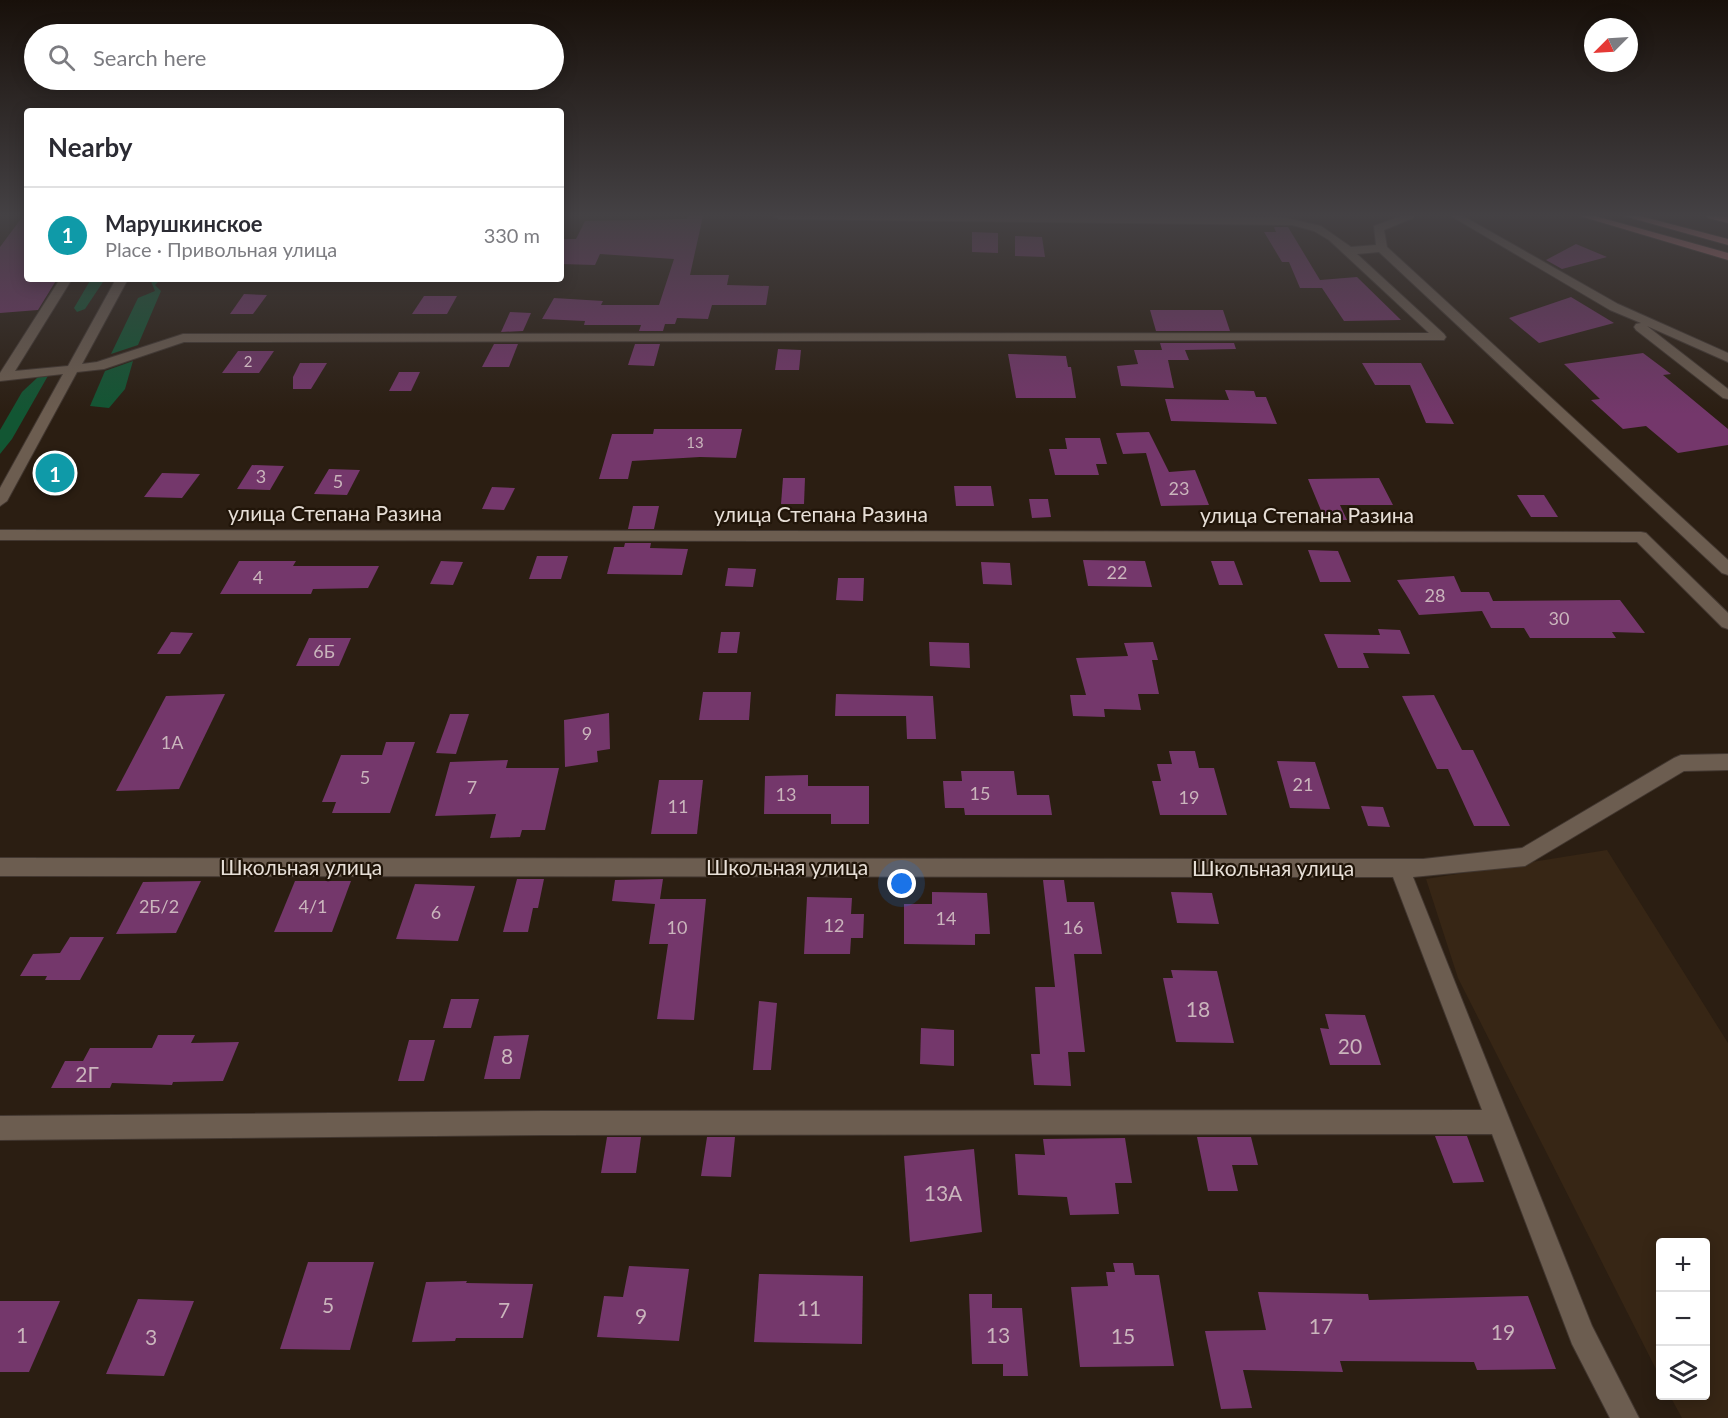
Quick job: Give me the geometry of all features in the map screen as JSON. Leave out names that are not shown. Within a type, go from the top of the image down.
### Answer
[{"type":"street","points":[[3,377],[64,282]]},
{"type":"street","points":[[0,501],[120,282]]},
{"type":"street","points":[[3,377],[99,366],[183,338],[1440,337],[1381,282]]},
{"type":"street","points":[[1418,282],[1605,458],[1728,569]]},
{"type":"street","points":[[1571,282],[1614,307],[1728,358]]},
{"type":"street","points":[[1614,307],[1728,394]]},
{"type":"street","name":"улица Степана Разина","points":[[0,535],[1641,537],[1728,623]]},
{"type":"street","name":"Школьная улица","points":[[0,867],[1400,869],[1525,857],[1681,764],[1728,762]]},
{"type":"street","points":[[1400,869],[1582,1334],[1625,1418]]},
{"type":"street","points":[[0,1128],[545,1123],[1498,1122]]},
{"type":"shaded area","points":[[1607,850],[1728,1043],[1728,1418],[1682,1418],[1672,1400],[1710,1400],[1710,1238],[1656,1238],[1656,1369],[1458,978],[1426,879]]},
{"type":"green space","points":[[89,282],[103,282],[85,309],[77,312],[74,308]]},
{"type":"green space","points":[[151,282],[158,282],[155,285],[161,291],[138,345],[111,354],[138,298],[155,291]]},
{"type":"green space","points":[[133,361],[125,389],[109,408],[90,406],[105,371]]},
{"type":"green space","points":[[49,374],[12,439],[0,454],[0,430],[22,392],[38,377]]},
{"type":"building","points":[[0,282],[55,282],[38,310],[0,313]]},
{"type":"building","points":[[666,282],[728,282],[727,285],[769,286],[766,305],[712,305],[708,319],[677,318],[675,324],[665,324],[663,331],[639,331],[641,325],[584,325],[585,321],[542,319],[554,298],[603,301],[601,305],[659,305]]},
{"type":"building","points":[[1298,282],[1362,282],[1401,320],[1344,321],[1322,288],[1300,288]]},
{"type":"building","points":[[244,294],[267,295],[253,314],[230,314]]},
{"type":"building","points":[[424,296],[457,296],[447,314],[412,314]]},
{"type":"building","points":[[1571,297],[1614,323],[1539,343],[1509,318]]},
{"type":"building","points":[[1150,310],[1223,310],[1230,331],[1156,331]]},
{"type":"building","points":[[510,312],[531,313],[523,331],[501,332]]},
{"type":"building","points":[[1160,343],[1234,343],[1236,349],[1185,350],[1189,360],[1168,360],[1174,388],[1121,386],[1117,366],[1138,364],[1134,350],[1162,350]]},
{"type":"building","points":[[494,344],[518,344],[509,367],[482,367]]},
{"type":"building","points":[[635,344],[660,344],[654,366],[628,365]]},
{"type":"building","points":[[778,349],[801,350],[799,370],[775,370]]},
{"type":"building","points":[[238,351],[274,351],[259,373],[222,373]]},
{"type":"building","points":[[1643,353],[1671,374],[1663,375],[1728,429],[1728,445],[1678,453],[1646,426],[1623,429],[1591,400],[1600,399],[1564,364]]},
{"type":"building","points":[[1008,354],[1066,356],[1068,367],[1071,367],[1076,398],[1016,398]]},
{"type":"building","points":[[300,363],[327,363],[311,389],[293,389],[293,377]]},
{"type":"building","points":[[1362,363],[1421,363],[1454,424],[1426,423],[1410,385],[1375,385]]},
{"type":"building","points":[[399,372],[420,372],[411,391],[389,391]]},
{"type":"building","points":[[1225,390],[1254,391],[1256,397],[1266,397],[1277,424],[1171,421],[1165,399],[1229,400]]},
{"type":"building","points":[[654,429],[742,429],[736,458],[700,457],[632,461],[628,479],[599,479],[612,434],[653,434]]},
{"type":"building","points":[[1149,432],[1169,472],[1195,470],[1209,505],[1161,506],[1146,453],[1123,454],[1116,433]]},
{"type":"building","points":[[1065,438],[1100,438],[1107,464],[1096,464],[1099,475],[1055,475],[1049,449],[1067,449]]},
{"type":"building","points":[[252,465],[284,466],[270,490],[237,489]]},
{"type":"building","points":[[329,469],[360,470],[347,495],[314,494]]},
{"type":"building","points":[[162,473],[200,474],[182,498],[144,497]]},
{"type":"building","points":[[783,478],[805,478],[804,504],[781,504]]},
{"type":"building","points":[[1379,478],[1393,505],[1340,505],[1347,520],[1325,520],[1308,479]]},
{"type":"building","points":[[954,486],[991,486],[994,506],[956,506]]},
{"type":"building","points":[[492,487],[515,488],[504,510],[482,509]]},
{"type":"building","points":[[1517,495],[1544,495],[1558,517],[1531,517]]},
{"type":"building","points":[[1029,499],[1048,499],[1051,517],[1032,518]]},
{"type":"building","points":[[633,506],[659,506],[654,529],[628,529]]},
{"type":"building","points":[[625,543],[651,543],[650,548],[688,549],[682,575],[607,574],[614,547],[624,547]]},
{"type":"building","points":[[1308,550],[1338,551],[1351,582],[1320,582]]},
{"type":"building","points":[[537,556],[568,556],[561,579],[529,579]]},
{"type":"building","points":[[1083,560],[1145,561],[1152,587],[1088,586]]},
{"type":"building","points":[[239,561],[296,561],[293,566],[379,566],[368,588],[313,589],[311,594],[220,594]]},
{"type":"building","points":[[441,561],[463,562],[453,585],[430,584]]},
{"type":"building","points":[[1211,561],[1234,561],[1243,585],[1219,585]]},
{"type":"building","points":[[981,562],[1010,563],[1012,585],[983,584]]},
{"type":"building","points":[[728,568],[756,569],[753,587],[725,586]]},
{"type":"building","points":[[1454,576],[1461,592],[1489,592],[1493,601],[1620,600],[1645,633],[1612,632],[1616,638],[1530,638],[1524,628],[1491,628],[1482,611],[1419,615],[1397,580]]},
{"type":"building","points":[[838,578],[864,578],[863,601],[836,600]]},
{"type":"building","points":[[1378,629],[1400,630],[1410,654],[1363,653],[1369,668],[1338,668],[1324,634],[1380,635]]},
{"type":"building","points":[[171,632],[193,633],[180,654],[157,654]]},
{"type":"building","points":[[721,632],[740,632],[737,653],[718,653]]},
{"type":"building","points":[[309,638],[351,638],[339,666],[296,666]]},
{"type":"building","points":[[929,642],[969,643],[970,668],[930,666]]},
{"type":"building","points":[[1153,642],[1158,660],[1152,660],[1159,694],[1138,694],[1141,710],[1104,709],[1105,717],[1073,716],[1070,695],[1086,695],[1076,658],[1128,656],[1124,643]]},
{"type":"building","points":[[703,692],[751,692],[749,720],[699,720]]},
{"type":"building","points":[[225,694],[179,789],[116,791],[166,696]]},
{"type":"building","points":[[836,694],[933,696],[936,739],[907,739],[906,716],[835,716]]},
{"type":"building","points":[[1434,695],[1462,750],[1473,750],[1510,826],[1474,826],[1448,769],[1437,769],[1402,696]]},
{"type":"building","points":[[609,713],[610,749],[597,751],[598,762],[565,767],[564,720]]},
{"type":"building","points":[[450,714],[469,714],[456,754],[436,753]]},
{"type":"building","points":[[386,742],[415,742],[390,813],[332,813],[336,802],[322,802],[341,755],[382,755]]},
{"type":"building","points":[[1169,751],[1195,751],[1199,768],[1214,768],[1227,815],[1160,815],[1152,781],[1161,781],[1157,764],[1172,764]]},
{"type":"building","points":[[508,760],[506,768],[559,768],[545,830],[522,830],[520,837],[490,838],[496,814],[435,816],[450,762]]},
{"type":"building","points":[[1277,761],[1315,762],[1330,809],[1290,808]]},
{"type":"building","points":[[961,771],[1014,771],[1017,795],[1049,795],[1052,815],[965,815],[964,808],[945,808],[943,781],[962,781]]},
{"type":"building","points":[[808,775],[808,786],[869,786],[869,824],[831,824],[831,814],[764,814],[765,776]]},
{"type":"building","points":[[659,780],[703,780],[697,834],[651,834]]},
{"type":"building","points":[[1361,806],[1383,807],[1390,827],[1368,826]]},
{"type":"building","points":[[517,879],[544,879],[538,908],[533,908],[528,932],[503,932]]},
{"type":"building","points":[[663,879],[660,899],[706,899],[694,1020],[657,1019],[668,944],[649,944],[655,904],[612,901],[615,880]]},
{"type":"building","points":[[1043,880],[1064,880],[1067,902],[1094,902],[1102,954],[1074,954],[1085,1052],[1068,1052],[1071,1086],[1034,1085],[1031,1054],[1040,1054],[1035,987],[1055,987]]},
{"type":"building","points":[[201,881],[176,933],[116,934],[143,882]]},
{"type":"building","points":[[295,881],[351,881],[332,932],[274,932]]},
{"type":"building","points":[[415,884],[475,886],[458,941],[396,939]]},
{"type":"building","points":[[932,892],[987,893],[990,934],[975,934],[975,945],[904,944],[904,904],[932,904]]},
{"type":"building","points":[[1171,892],[1212,893],[1219,924],[1177,923]]},
{"type":"building","points":[[807,897],[852,898],[851,914],[864,914],[863,938],[851,938],[850,954],[804,954]]},
{"type":"building","points":[[70,937],[104,937],[80,980],[45,980],[47,976],[20,976],[33,954],[60,953]]},
{"type":"building","points":[[1171,970],[1217,971],[1234,1043],[1176,1042],[1163,978],[1173,978]]},
{"type":"building","points":[[451,999],[479,999],[471,1028],[443,1028]]},
{"type":"building","points":[[759,1001],[777,1003],[771,1070],[753,1070]]},
{"type":"building","points":[[1325,1014],[1365,1015],[1381,1065],[1330,1065],[1320,1028],[1329,1029]]},
{"type":"building","points":[[921,1028],[954,1030],[954,1066],[920,1064]]},
{"type":"building","points":[[158,1035],[195,1035],[191,1043],[239,1042],[223,1081],[173,1082],[172,1085],[112,1083],[110,1088],[51,1088],[65,1061],[83,1061],[90,1048],[152,1048]]},
{"type":"building","points":[[529,1035],[520,1079],[484,1079],[494,1036]]},
{"type":"building","points":[[409,1040],[435,1040],[424,1081],[398,1081]]},
{"type":"building","points":[[1435,1136],[1467,1136],[1484,1182],[1453,1183]]},
{"type":"building","points":[[607,1137],[641,1137],[636,1173],[601,1173]]},
{"type":"building","points":[[707,1137],[735,1137],[731,1177],[701,1176]]},
{"type":"building","points":[[1197,1137],[1251,1137],[1258,1165],[1232,1165],[1238,1191],[1208,1191]]},
{"type":"building","points":[[1125,1138],[1132,1183],[1115,1183],[1119,1214],[1070,1215],[1067,1197],[1018,1195],[1015,1154],[1045,1155],[1043,1139]]},
{"type":"building","points":[[974,1149],[982,1232],[910,1242],[904,1156]]},
{"type":"building","points":[[308,1262],[374,1262],[350,1350],[280,1349]]},
{"type":"building","points":[[1113,1263],[1133,1263],[1135,1275],[1159,1275],[1174,1366],[1080,1367],[1071,1287],[1108,1286],[1106,1272],[1115,1272]]},
{"type":"building","points":[[629,1266],[689,1269],[679,1341],[597,1337],[604,1296],[623,1297]]},
{"type":"building","points":[[759,1274],[863,1276],[862,1344],[754,1342]]},
{"type":"building","points":[[467,1281],[466,1283],[533,1284],[523,1338],[456,1338],[455,1341],[412,1342],[426,1282]]},
{"type":"building","points":[[1258,1292],[1368,1294],[1369,1300],[1528,1296],[1556,1369],[1477,1370],[1474,1362],[1340,1361],[1343,1372],[1243,1370],[1252,1408],[1221,1409],[1205,1331],[1266,1330]]},
{"type":"building","points":[[969,1294],[992,1294],[992,1308],[1022,1308],[1028,1376],[1003,1376],[1003,1364],[972,1364]]},
{"type":"building","points":[[138,1299],[194,1301],[164,1376],[106,1374]]},
{"type":"building","points":[[0,1301],[60,1301],[29,1372],[0,1372]]},
{"type":"place","name":"Марушкинское","points":[[55,473]]}]
